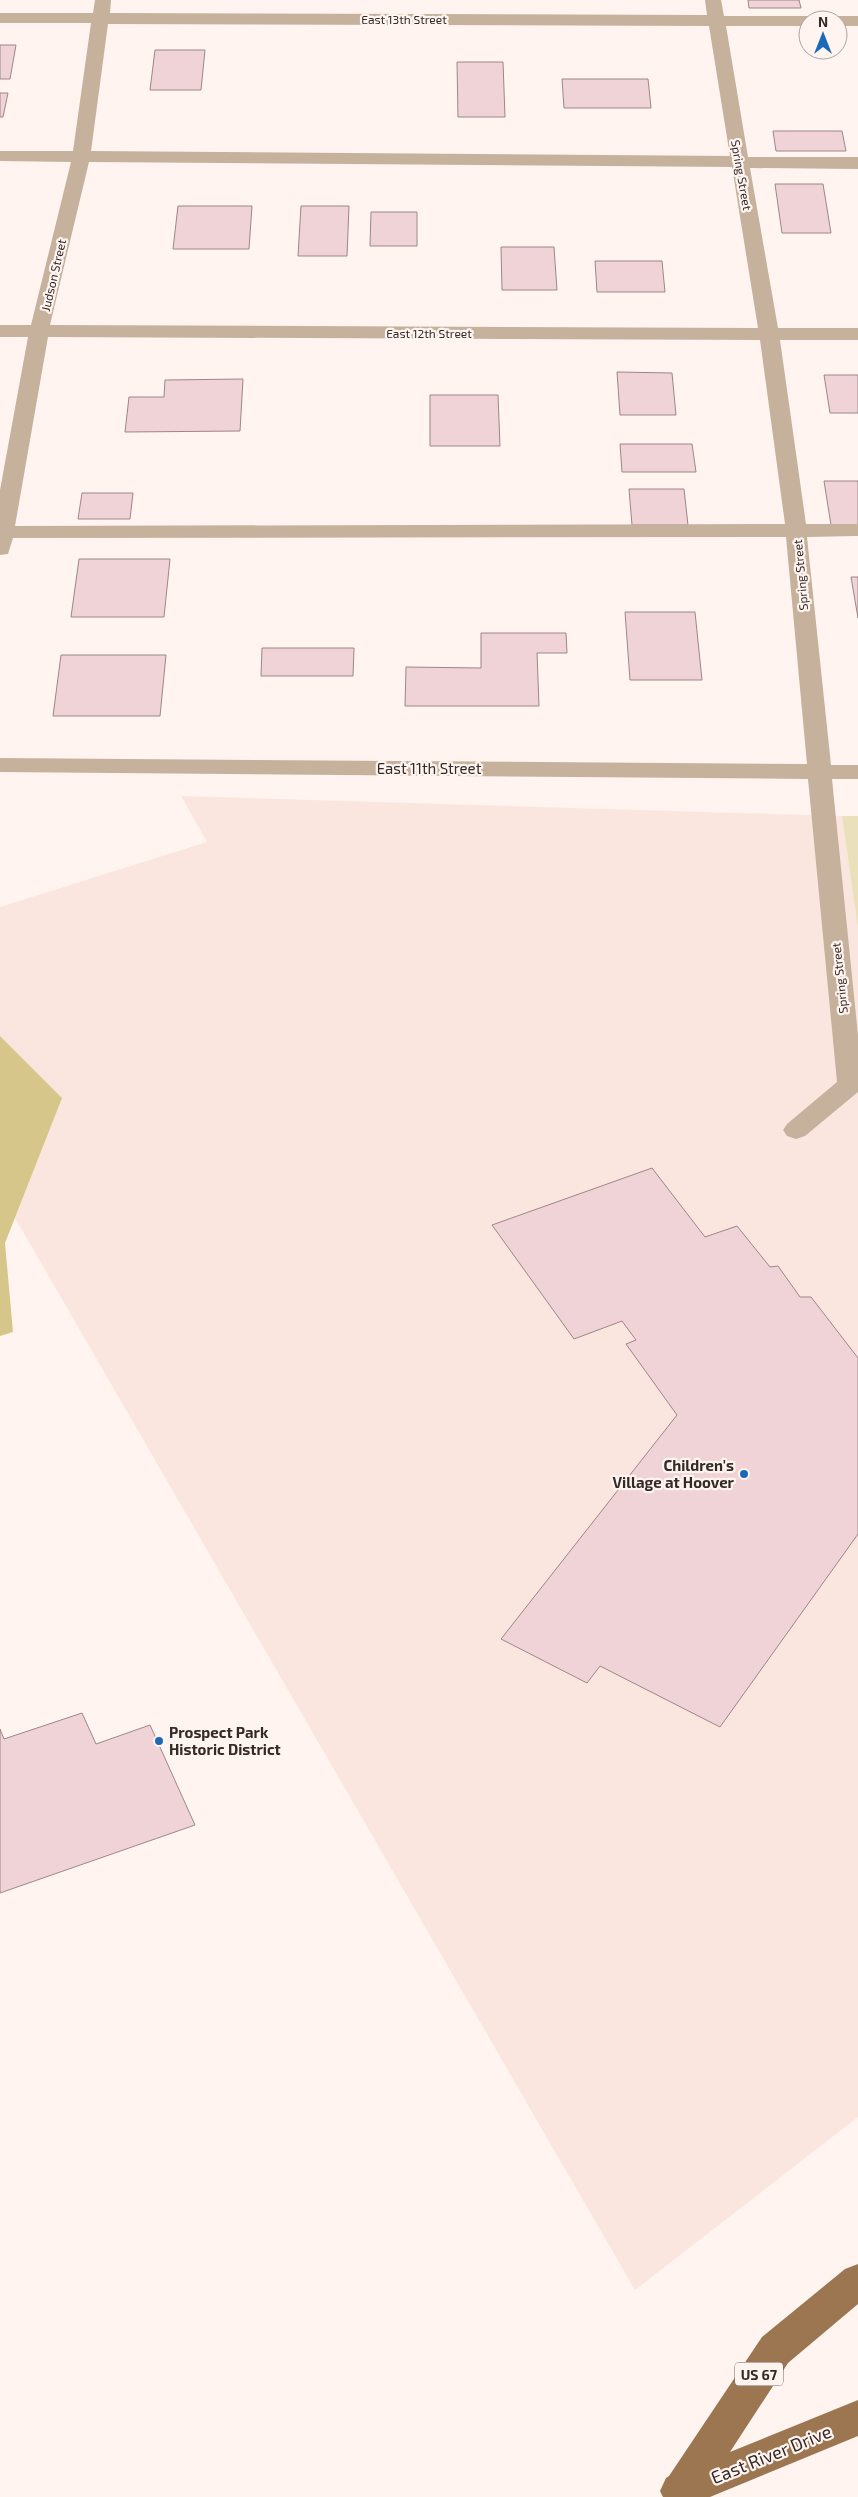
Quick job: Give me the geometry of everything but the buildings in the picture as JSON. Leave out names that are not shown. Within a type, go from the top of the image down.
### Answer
[{"type":"main road","name":"East River Drive","points":[[677,2493],[775,2350],[858,2281]]},
{"type":"main road","name":"East River Drive","points":[[677,2493],[858,2418]]},
{"type":"street","name":"Judson Street","points":[[1,538],[39,332],[81,157],[103,0]]},
{"type":"street","name":"East 13th Street","points":[[0,18],[715,10],[798,20]]},
{"type":"street","name":"Spring Street","points":[[715,10],[769,333],[796,529],[850,1085],[796,1130]]},
{"type":"street","points":[[0,156],[858,163]]},
{"type":"street","name":"East 12th Street","points":[[0,330],[39,332],[858,334]]},
{"type":"street","points":[[1,538],[796,529],[858,530]]},
{"type":"street","name":"East 11th Street","points":[[0,765],[858,772]]},
{"type":"shaded area","points":[[181,796],[842,816],[858,929],[858,2117],[635,2290],[0,1192],[0,907],[207,842]]},
{"type":"shaded area","points":[[842,816],[858,816],[858,929]]},
{"type":"shaded area","points":[[0,1036],[62,1098],[5,1243],[13,1332],[0,1336]]},
{"type":"place","name":"Children's Village at Hoover","points":[[744,1474]]},
{"type":"place","name":"Prospect Park Historic District","points":[[159,1741]]}]
